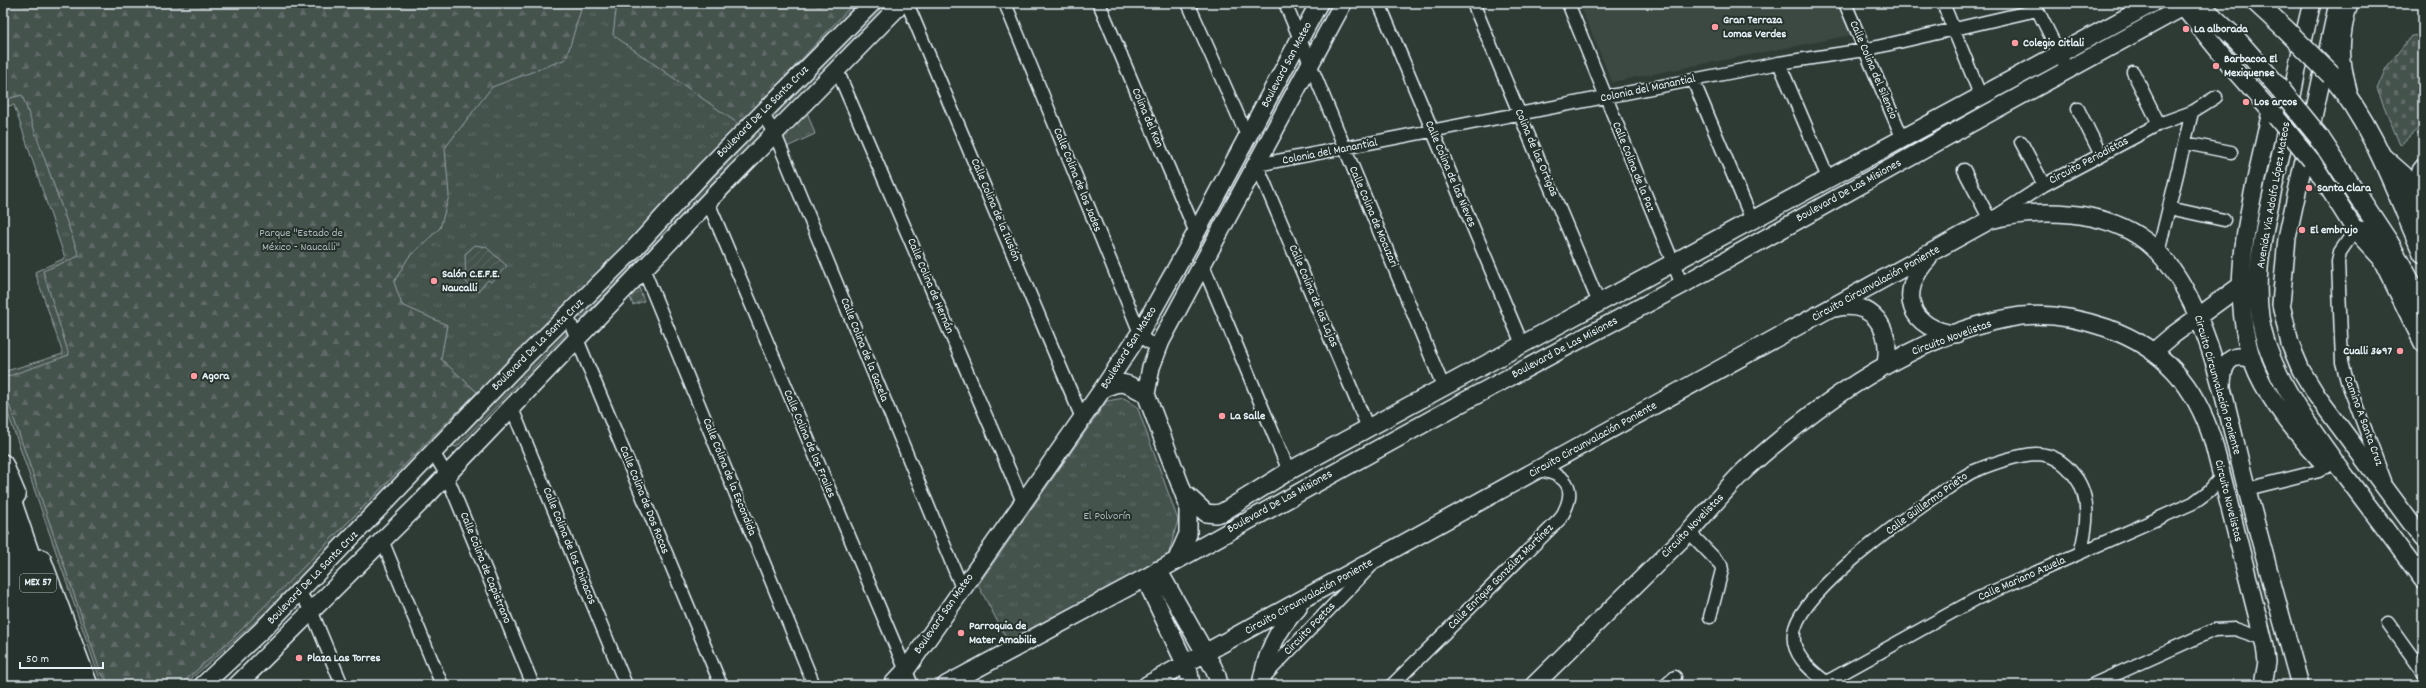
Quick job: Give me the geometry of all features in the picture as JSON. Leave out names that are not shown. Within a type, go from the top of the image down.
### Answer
[{"type":"highway","name":"MEX 57","points":[[3,481],[73,685]]},
{"type":"highway","points":[[3,544],[53,685]]},
{"type":"highway","name":"MEX 57","points":[[3,596],[34,685]]},
{"type":"main road","name":"Boulevard De La Santa Cruz","points":[[203,685],[299,592],[433,452],[631,252],[706,170],[763,115],[872,3]]},
{"type":"main road","name":"Boulevard De La Santa Cruz","points":[[237,685],[382,540],[643,268],[902,3]]},
{"type":"main road","name":"Boulevard San Mateo","points":[[908,678],[962,588],[1102,390],[1140,332],[1248,138],[1319,3]]},
{"type":"main road","name":"Boulevard San Mateo","points":[[1146,394],[1151,367],[1161,341],[1202,263],[1257,166],[1342,3]]},
{"type":"main road","name":"Boulevard De Las Misiones","points":[[1183,492],[1206,513],[1216,514],[1230,509],[1289,471],[1444,386],[1673,263],[1902,137],[1981,97],[2153,3]]},
{"type":"main road","points":[[2257,3],[2331,74],[2348,95],[2380,154],[2423,253]]},
{"type":"main road","name":"Avenida Via Adolfo López Mateos","points":[[2312,3],[2264,238],[2259,279],[2259,304],[2266,342],[2280,376],[2307,421],[2423,580]]},
{"type":"main road","name":"Avenida Via Adolfo López Mateos","points":[[2338,3],[2287,238],[2281,304],[2290,344],[2301,370],[2317,396],[2423,539]]},
{"type":"main road","points":[[2348,3],[2339,48],[2340,64],[2348,95]]},
{"type":"main road","name":"Boulevard De Las Misiones","points":[[946,685],[1452,408],[1682,285],[1989,112],[2068,71],[2187,4]]},
{"type":"main road","points":[[2187,4],[2238,40],[2319,137],[2390,243],[2423,305]]},
{"type":"main road","points":[[2187,4],[2236,72],[2274,114],[2311,160],[2356,230],[2381,258],[2423,343]]},
{"type":"main road","points":[[2274,114],[2242,260],[2240,286],[2246,336],[2252,359],[2263,384],[2318,457],[2335,476],[2359,494]]},
{"type":"main road","points":[[2380,154],[2404,175],[2423,212]]},
{"type":"main road","name":"Circuito Circunvalación Poniente","points":[[1147,685],[1308,598],[1829,309],[1937,251],[1990,220],[2028,212],[2084,217],[2106,221],[2133,233],[2158,253],[2186,289],[2198,316],[2223,396],[2300,685]]},
{"type":"main road","points":[[2356,230],[2369,233],[2390,243]]},
{"type":"main road","points":[[1937,251],[1914,276],[1909,292],[1910,301],[1917,314],[1928,325],[1941,331],[1956,334]]},
{"type":"main road","points":[[2153,352],[2198,316],[2240,286]]},
{"type":"main road","points":[[1829,309],[1853,307],[1868,312],[1879,320],[1887,337],[1886,364]]},
{"type":"main road","name":"Circuito Novelistas","points":[[1534,685],[1689,532],[1745,470],[1811,414],[1886,364],[1956,334],[2023,316],[2055,317],[2086,321],[2119,332],[2153,352],[2182,378],[2203,411],[2222,476],[2264,639],[2267,662],[2264,685]]},
{"type":"main road","points":[[2203,411],[2214,409],[2223,396],[2222,377],[2228,362],[2235,356],[2243,356],[2252,359]]},
{"type":"main road","points":[[1102,390],[1114,382],[1123,383],[1146,394],[1183,492],[1190,520],[1188,534],[1177,559]]},
{"type":"main road","points":[[3,464],[88,685]]},
{"type":"main road","points":[[1151,574],[1204,654],[1217,676],[1218,685]]},
{"type":"main road","points":[[1151,574],[1186,664],[1191,685]]},
{"type":"main road","name":"Circuito Poetas","points":[[1261,682],[1267,657],[1277,633],[1287,619],[1308,598]]},
{"type":"main road","points":[[3,646],[17,685]]},
{"type":"main road","points":[[892,685],[908,678]]},
{"type":"street","name":"Calle Colina de la Ilusión","points":[[907,3],[1082,418]]},
{"type":"street","name":"Calle Colina de los Jades","points":[[1005,3],[1140,332],[1149,344],[1154,344],[1161,341]]},
{"type":"street","name":"Colina del Kan","points":[[1099,3],[1196,233]]},
{"type":"street","points":[[1188,3],[1248,138]]},
{"type":"street","name":"Calle Colina de Mocuzari","points":[[1285,3],[1444,386]]},
{"type":"street","name":"Calle Colina de las Nieves","points":[[1379,3],[1522,344]]},
{"type":"street","name":"Colina de las Ortigas","points":[[1473,3],[1599,303]]},
{"type":"street","name":"Calle Colina de la Paz","points":[[1568,3],[1682,285]]},
{"type":"street","name":"Calle Colina del Silencio","points":[[1845,3],[1902,137]]},
{"type":"street","points":[[1943,3],[1955,28],[1981,97]]},
{"type":"street","points":[[2035,6],[2068,71]]},
{"type":"street","name":"Colonia del Manantial","points":[[1257,166],[1345,150],[1779,63],[1864,50],[1955,28],[2035,6]]},
{"type":"street","points":[[1779,63],[1828,178]]},
{"type":"street","name":"Calle Colina de Hernán","points":[[837,70],[1023,502]]},
{"type":"street","points":[[2133,72],[2159,124]]},
{"type":"street","points":[[1693,80],[1752,220]]},
{"type":"street","name":"Circuito Periodistas","points":[[1990,220],[2044,185],[2159,124],[2192,112],[2216,97]]},
{"type":"street","points":[[2078,109],[2101,155]]},
{"type":"street","points":[[2158,253],[2192,112]]},
{"type":"street","name":"Calle Colina de la Gacela","points":[[763,115],[775,134],[962,588]]},
{"type":"street","points":[[2021,142],[2044,185]]},
{"type":"street","points":[[2185,143],[2231,152]]},
{"type":"street","points":[[2413,190],[2423,164]]},
{"type":"street","name":"Calle Colina de las Lajas","points":[[1257,166],[1368,428]]},
{"type":"street","points":[[1964,170],[1990,220]]},
{"type":"street","name":"Calle Colina de los Frailes","points":[[708,202],[908,678]]},
{"type":"street","points":[[2169,208],[2224,220]]},
{"type":"street","name":"Camino A Santa Cruz","points":[[2356,230],[2340,252],[2338,262],[2341,357],[2347,381],[2391,495]]},
{"type":"street","points":[[1202,263],[1289,471]]},
{"type":"street","name":"Calle Colina de la Escondida","points":[[643,268],[814,685]]},
{"type":"street","name":"Calle Colina de Dos Rocas","points":[[567,315],[721,685]]},
{"type":"street","name":"Calle Colina de los Chinacos","points":[[511,406],[626,685]]},
{"type":"street","name":"Calle Colina de Capistrano","points":[[433,452],[446,474],[533,685]]},
{"type":"street","name":"Calle Guillermo Prieto","points":[[1824,684],[1807,667],[1798,655],[1794,629],[1800,616],[1817,594],[1860,553],[1915,511],[1971,472],[2010,459],[2037,454],[2055,458],[2067,466],[2079,480],[2085,500],[2087,521],[2080,553]]},
{"type":"street","name":"Calle Enrique González Martínez","points":[[1392,685],[1560,519],[1569,505],[1570,494],[1568,485],[1560,476],[1539,470]]},
{"type":"street","points":[[2247,489],[2319,471]]},
{"type":"street","name":"Calle Mariano Azuela","points":[[1824,684],[1976,599],[2193,503],[2209,491],[2222,476]]},
{"type":"street","points":[[1689,532],[1716,559],[1722,568],[1710,617]]},
{"type":"street","points":[[382,540],[442,685]]},
{"type":"street","name":"Circuito Poetas","points":[[1261,682],[1376,560]]},
{"type":"street","points":[[299,592],[311,610],[342,685]]},
{"type":"street","points":[[2388,623],[2423,672]]},
{"type":"street","points":[[2092,685],[2214,630],[2235,628],[2264,639]]},
{"type":"street","points":[[1666,685],[1675,677]]},
{"type":"shaded area","points":[[1579,3],[1838,3],[1852,35],[1612,82]]},
{"type":"green space","name":"Parque \"Estado de México - Naucalli\"","points":[[3,3],[864,3],[284,596],[184,685],[102,685],[3,399],[3,372],[63,354],[35,272],[65,258],[14,105],[3,107]]},
{"type":"green space","name":"Parque \"Estado de México - Naucalli\"","points":[[3,3],[583,3],[566,59],[492,87],[445,148],[449,196],[440,228],[408,258],[394,282],[402,305],[447,325],[441,359],[477,392],[233,638],[180,685],[111,685],[101,673],[3,387],[3,378],[69,355],[43,271],[79,256],[22,95],[3,100]]},
{"type":"green space","points":[[617,3],[854,3],[740,125],[613,35]]},
{"type":"green space","points":[[880,3],[893,3],[779,118],[775,117],[774,113]]},
{"type":"green space","points":[[2423,35],[2423,124],[2400,145],[2377,89],[2386,68],[2411,36]]},
{"type":"green space","points":[[806,109],[815,134],[787,147],[782,135]]},
{"type":"green space","points":[[758,131],[762,135],[757,141],[583,317],[578,317]]},
{"type":"green space","points":[[475,245],[486,247],[507,266],[491,282],[488,280],[477,292],[466,282],[465,254]]},
{"type":"green space","points":[[637,282],[644,301],[633,305],[628,292]]},
{"type":"green space","points":[[565,325],[569,330],[566,334],[457,447],[450,445]]},
{"type":"green space","name":"El Polvorín","points":[[1124,398],[1137,406],[1178,520],[1168,556],[1010,645],[978,585],[1107,401]]},
{"type":"place","name":"Gran Terraza Lomas Verdes","points":[[1715,27]]},
{"type":"place","name":"La alborada","points":[[2186,29]]},
{"type":"place","name":"Colegio Citlali","points":[[2015,43]]},
{"type":"place","name":"Barbacoa El Mexiquense","points":[[2216,66]]},
{"type":"place","name":"Los arcos","points":[[2246,102]]},
{"type":"place","name":"Santa Clara","points":[[2309,188]]},
{"type":"place","name":"El embrujo","points":[[2302,230]]},
{"type":"place","name":"Salón C.E.F.E. Naucalli","points":[[434,281]]},
{"type":"place","name":"Cualli 3697","points":[[2400,351]]},
{"type":"place","name":"Agora","points":[[194,376]]},
{"type":"place","name":"La Salle","points":[[1222,416]]},
{"type":"place","name":"Parroquia de Mater Amabilis","points":[[961,633]]},
{"type":"place","name":"Plaza Las Torres","points":[[299,658]]}]
